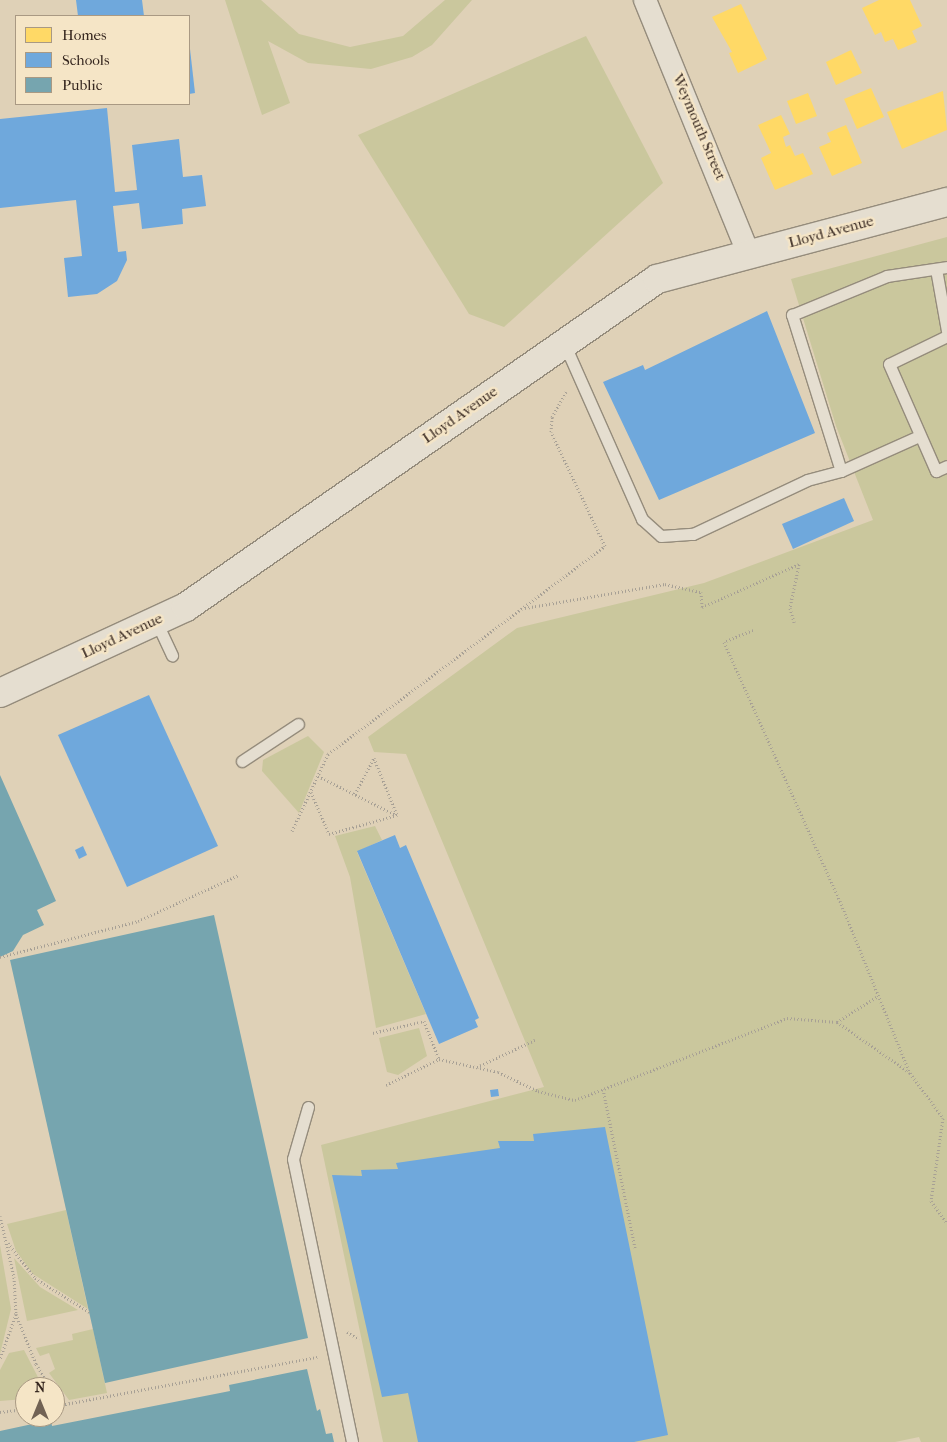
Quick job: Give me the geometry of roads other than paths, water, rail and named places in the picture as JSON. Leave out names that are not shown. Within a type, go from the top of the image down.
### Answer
[{"type":"street","name":"Weymouth Street","points":[[645,0],[749,255]]},
{"type":"street","name":"Lloyd Avenue","points":[[0,693],[186,607],[657,279],[947,202]]},
{"type":"lane","points":[[841,470],[792,315],[887,276],[942,268],[947,331]]},
{"type":"lane","points":[[947,336],[889,364],[936,471],[947,466]]},
{"type":"lane","points":[[564,343],[642,519],[661,536],[693,534],[807,480],[841,470],[919,436]]},
{"type":"lane","points":[[156,621],[172,655]]},
{"type":"lane","points":[[242,762],[298,724]]},
{"type":"lane","points":[[308,1107],[294,1159],[352,1442]]}]
